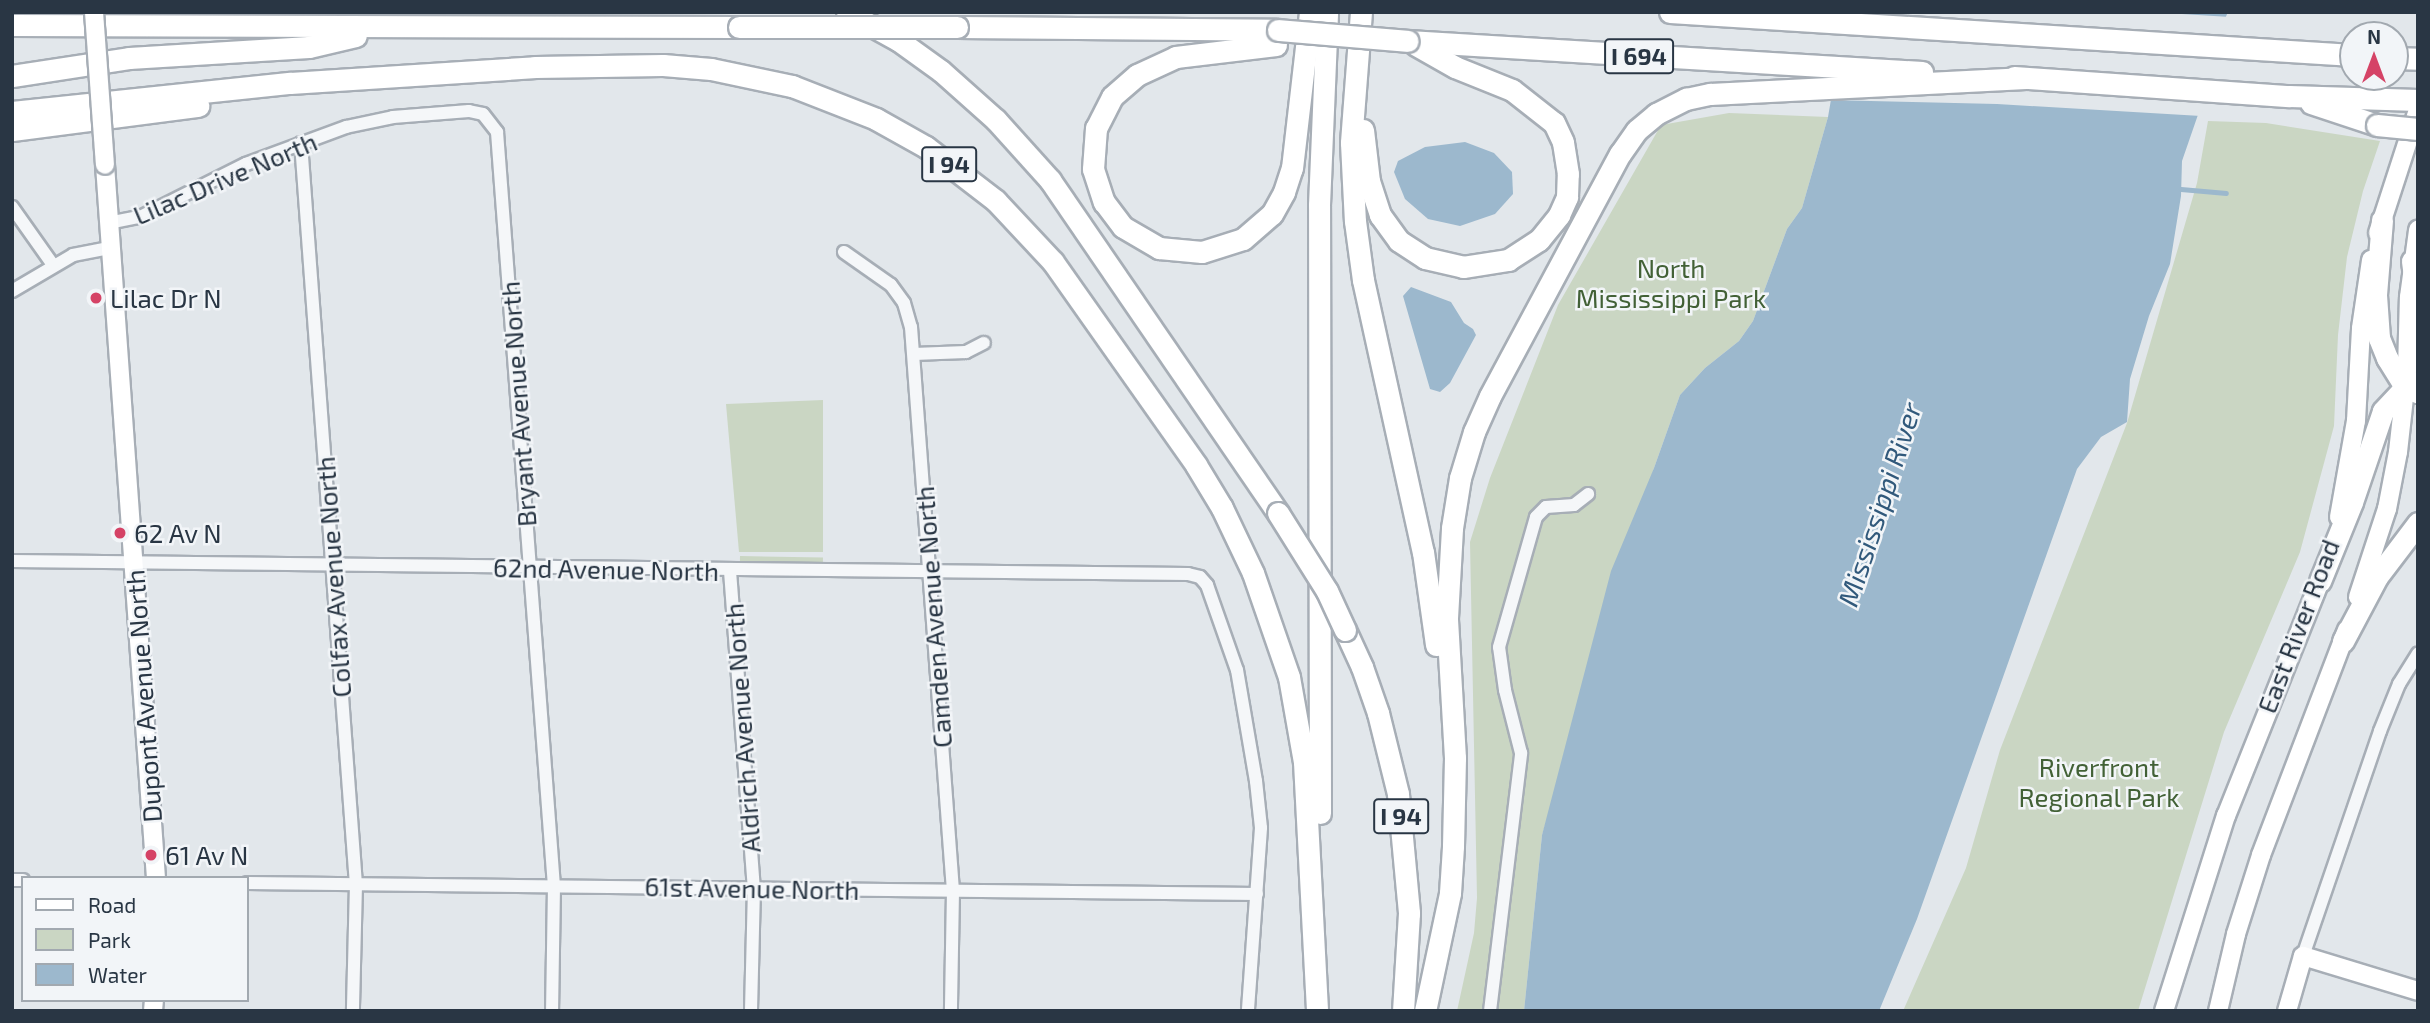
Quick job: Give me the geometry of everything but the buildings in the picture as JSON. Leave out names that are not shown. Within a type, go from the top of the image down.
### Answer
[{"type":"highway","name":"I 94","points":[[847,12],[898,40],[941,71],[996,120],[1043,172],[1278,513],[1322,583],[1345,630],[1374,702],[1398,794],[1409,913],[1403,1011]]},
{"type":"highway","points":[[1277,37],[1176,57],[1146,69],[1112,97],[1096,128],[1093,169],[1104,202],[1124,227],[1159,248],[1202,252],[1242,239],[1272,214],[1284,192],[1294,159],[1310,12]]},
{"type":"highway","points":[[1317,1011],[1322,715],[1319,205],[1327,12]]},
{"type":"highway","points":[[1363,12],[1364,145],[1371,193],[1386,225],[1408,248],[1444,265],[1484,266],[1519,256],[1548,232],[1567,197],[1567,164],[1560,134],[1548,116],[1524,97],[1455,67],[1408,41]]},
{"type":"highway","points":[[1363,12],[1351,143],[1355,221],[1363,280],[1423,552],[1447,733],[1448,825],[1439,944]]},
{"type":"highway","name":"I 694","points":[[1670,12],[1944,27],[2339,54]]},
{"type":"highway","points":[[1895,12],[1944,27]]},
{"type":"highway","name":"I 694","points":[[12,25],[389,28],[957,26],[1277,37],[1318,32],[1408,41],[2289,96],[2418,100]]},
{"type":"highway","points":[[12,40],[216,27]]},
{"type":"highway","points":[[12,76],[130,58],[309,47],[389,28]]},
{"type":"highway","points":[[2278,50],[2339,49]]},
{"type":"highway","name":"I 94","points":[[12,112],[290,83],[609,65],[687,66],[741,74],[804,90],[876,119],[926,147],[996,201],[1067,280],[1196,465],[1222,508],[1263,595],[1289,677],[1304,762],[1317,1011]]},
{"type":"highway","points":[[1425,1011],[1450,893],[1455,807],[1447,618],[1455,498],[1474,432],[1606,178],[1637,130],[1656,114],[1686,99],[1729,93],[2026,78]]},
{"type":"highway","points":[[12,130],[255,99],[290,83]]},
{"type":"highway","points":[[2289,96],[2377,125],[2418,129]]},
{"type":"highway","points":[[2320,581],[2352,502],[2375,429],[2390,402],[2414,387],[2386,358],[2377,328],[2376,295],[2382,220]]},
{"type":"highway","points":[[2413,261],[2418,306]]},
{"type":"highway","points":[[2343,641],[2377,578],[2418,523]]},
{"type":"street","name":"Dupont Avenue North","points":[[94,12],[156,876]]},
{"type":"street","name":"Lilac Drive North","points":[[108,223],[140,217],[246,164],[346,127],[393,117],[453,110],[483,114],[497,132]]},
{"type":"street","name":"East River Road","points":[[2164,1011],[2226,816],[2320,581],[2334,538],[2349,468],[2358,407],[2365,294],[2382,220],[2418,110]]},
{"type":"street","name":"Bryant Avenue North","points":[[497,132],[554,886],[552,1011]]},
{"type":"street","name":"Colfax Avenue North","points":[[300,143],[356,884],[353,1011]]},
{"type":"street","points":[[12,207],[53,265]]},
{"type":"street","points":[[2413,261],[2418,230]]},
{"type":"street","name":"Lilac Drive North","points":[[12,291],[73,255],[110,248]]},
{"type":"street","name":"Camden Avenue North","points":[[844,252],[891,285],[904,303],[911,327],[953,891],[951,1011]]},
{"type":"street","name":"East River Road","points":[[2218,1011],[2236,934],[2261,855],[2294,761],[2343,641],[2393,480],[2414,387],[2413,261]]},
{"type":"street","points":[[914,354],[966,352],[984,343]]},
{"type":"street","points":[[1490,1011],[1521,753],[1505,690],[1499,647],[1536,517],[1546,507],[1574,505],[1588,494]]},
{"type":"street","name":"62nd Avenue North","points":[[12,561],[1200,577],[1207,584],[1237,670],[1248,722],[1261,828],[1257,894]]},
{"type":"street","name":"Aldrich Avenue North","points":[[730,571],[754,888],[751,1011]]},
{"type":"street","points":[[2287,1011],[2303,956],[2380,731],[2399,684],[2418,653]]},
{"type":"street","name":"61st Avenue North","points":[[248,883],[1257,894]]},
{"type":"street","points":[[1248,1011],[1257,894]]},
{"type":"street","points":[[2303,956],[2418,990]]},
{"type":"green space","name":"North Mississippi Park","points":[[1729,113],[1828,117],[1802,208],[1787,229],[1753,321],[1739,341],[1705,368],[1680,395],[1654,468],[1542,835],[1524,1011],[1457,1011],[1474,933],[1477,898],[1470,542],[1490,478],[1558,305],[1661,125]]},
{"type":"green space","name":"Riverfront Regional Park","points":[[2208,121],[2266,123],[2380,141],[2363,191],[2347,257],[2338,335],[2334,426],[2300,552],[2224,732],[2138,1011],[1903,1011],[1966,868],[2000,750],[2127,423],[2197,183]]},
{"type":"green space","points":[[823,400],[823,552],[739,552],[726,404]]},
{"type":"green space","points":[[740,556],[823,557],[823,563],[740,562]]},
{"type":"water","name":"Mississippi River","points":[[1846,12],[2228,12],[2208,57],[2210,80],[2182,161],[2181,196],[2170,264],[2149,316],[2130,379],[2127,422],[2101,437],[2077,469],[1917,919],[1879,1011],[1524,1011],[1542,835],[1611,571],[1654,468],[1680,395],[1705,368],[1739,341],[1753,321],[1787,229],[1802,208],[1828,117]]},
{"type":"water","points":[[1465,142],[1494,153],[1512,172],[1513,194],[1495,214],[1460,226],[1428,219],[1405,199],[1394,172],[1398,161],[1425,147]]},
{"type":"water","points":[[1411,287],[1451,302],[1464,323],[1473,329],[1476,335],[1450,383],[1440,392],[1430,389],[1403,296]]},
{"type":"pier","points":[[1842,12],[2150,12],[2230,17],[2211,58],[2214,81],[2201,116],[1997,104],[1828,100]]},
{"type":"waterway","points":[[2181,189],[2226,193]]},
{"type":"place","name":"Lilac Dr N","points":[[96,298]]},
{"type":"place","name":"62 Av N","points":[[120,533]]},
{"type":"place","name":"61 Av N","points":[[151,855]]}]
